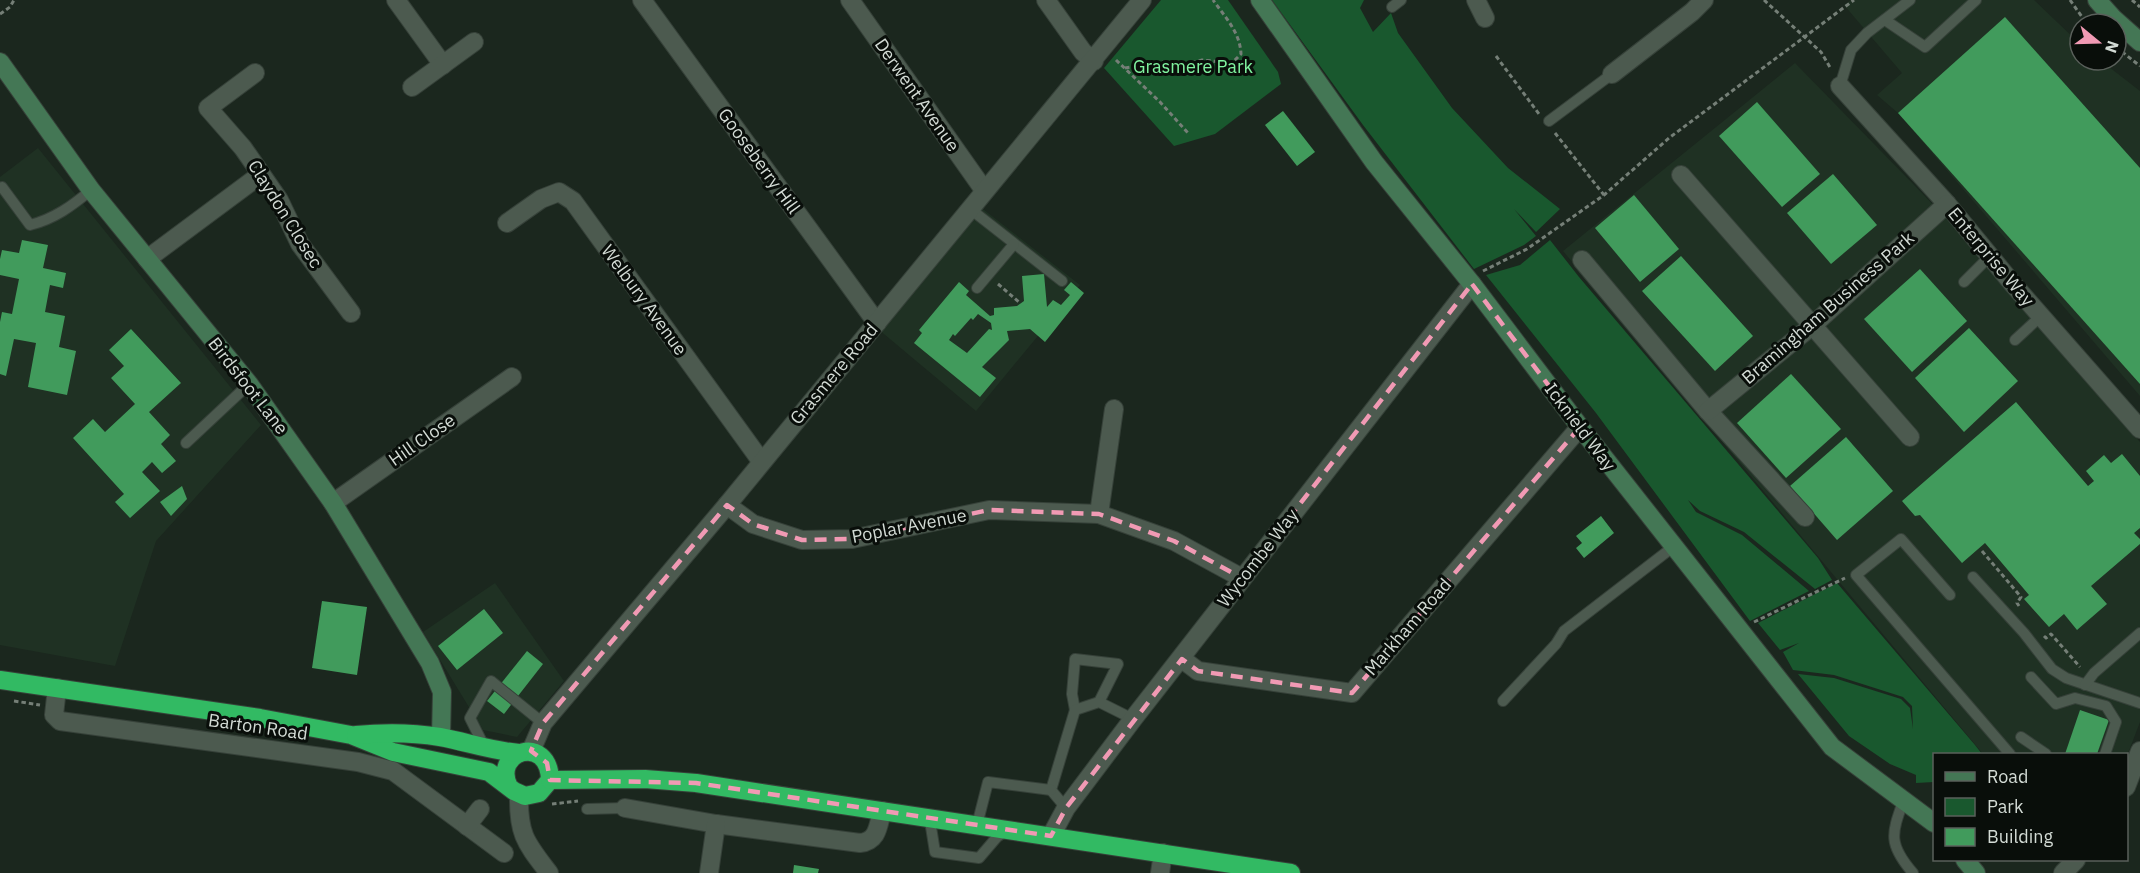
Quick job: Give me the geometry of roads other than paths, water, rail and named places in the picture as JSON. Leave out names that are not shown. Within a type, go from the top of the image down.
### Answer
[{"type":"highway","name":"Barton Road","points":[[0,680],[260,718],[351,735],[393,752],[489,772],[514,791]]},
{"type":"highway","name":"Barton Road","points":[[351,735],[398,732],[441,737],[500,752],[525,752]]},
{"type":"highway","points":[[550,780],[547,763],[538,754],[525,752],[509,762],[506,768],[505,774],[514,791],[525,796],[539,793],[550,780],[645,779],[696,783],[1291,873]]},
{"type":"street","points":[[396,0],[443,65]]},
{"type":"street","name":"Gooseberry Hill","points":[[642,0],[877,322]]},
{"type":"street","name":"Derwent Avenue","points":[[850,0],[984,190]]},
{"type":"street","points":[[1046,0],[1083,52],[1099,54]]},
{"type":"street","name":"Grasmere Road","points":[[525,752],[543,723],[727,505],[1142,0]]},
{"type":"street","name":"Icknield Way","points":[[1260,0],[1374,162],[1472,284],[1673,547],[1832,747],[1933,822]]},
{"type":"street","points":[[1476,0],[1485,18]]},
{"type":"street","points":[[1612,74],[1692,12],[1704,0]]},
{"type":"street","points":[[2097,0],[2140,42]]},
{"type":"street","points":[[412,87],[474,42]]},
{"type":"street","name":"Birdsfoot Lane","points":[[0,62],[91,190],[249,384],[333,502],[430,663],[442,692],[441,737]]},
{"type":"street","name":"Claydon Closec","points":[[255,73],[208,108],[243,148],[279,200],[300,244],[351,313]]},
{"type":"street","name":"Enterprise Way","points":[[1840,86],[1947,204],[2140,429]]},
{"type":"street","points":[[147,259],[260,175]]},
{"type":"street","points":[[1681,175],[1910,437]]},
{"type":"street","name":"Welbury Avenue","points":[[507,223],[541,199],[559,192],[573,201],[762,461]]},
{"type":"street","name":"Bramingham Business Park","points":[[1708,411],[1813,325],[1947,204]]},
{"type":"street","points":[[1582,260],[1708,411],[1805,516]]},
{"type":"street","name":"Wycombe Way","points":[[1051,836],[1066,808],[1133,719],[1472,284]]},
{"type":"street","name":"Hill Close","points":[[333,502],[512,377]]},
{"type":"street","points":[[1099,514],[1114,409]]},
{"type":"street","name":"Markham Road","points":[[1182,659],[1198,671],[1352,693],[1580,427]]},
{"type":"street","name":"Poplar Avenue","points":[[727,505],[753,524],[802,540],[852,539],[989,510],[1099,514],[1174,540],[1242,578]]},
{"type":"street","name":"Barton Road","points":[[57,688],[54,715],[60,721],[358,762],[384,768],[403,778],[504,853]]},
{"type":"street","points":[[2128,784],[2140,751]]},
{"type":"street","points":[[514,791],[526,844],[549,873]]},
{"type":"street","points":[[625,808],[716,824],[860,843],[874,838],[878,831],[882,811]]},
{"type":"street","points":[[467,826],[480,809]]},
{"type":"street","points":[[709,873],[716,824]]},
{"type":"street","points":[[1160,873],[1163,854]]},
{"type":"street","points":[[1966,861],[1976,873]]},
{"type":"street","points":[[2063,873],[2075,861]]},
{"type":"lane","points":[[1840,86],[1851,50],[1868,33],[1910,0]]},
{"type":"lane","points":[[1885,20],[1925,46],[1976,0]]},
{"type":"lane","points":[[1549,121],[1612,74]]},
{"type":"lane","points":[[2,187],[30,225],[46,221],[71,206],[91,190]]},
{"type":"lane","points":[[969,208],[1062,281]]},
{"type":"lane","points":[[977,288],[1014,244]]},
{"type":"lane","points":[[1964,282],[1990,256]]},
{"type":"lane","points":[[2015,340],[2041,316]]},
{"type":"lane","points":[[186,443],[249,384]]},
{"type":"lane","points":[[1950,596],[1901,539],[1856,575],[2009,753]]},
{"type":"lane","points":[[1503,701],[1557,644],[1564,631],[1673,547]]},
{"type":"lane","points":[[1973,577],[2024,633],[2052,669],[2066,678],[2140,703]]},
{"type":"lane","points":[[2085,685],[2094,673],[2140,633]]},
{"type":"lane","points":[[1051,790],[1075,710],[1072,694],[1074,659],[1118,664],[1099,702],[1075,710]]},
{"type":"lane","points":[[2031,677],[2056,704],[2075,698],[2106,706],[2116,722],[2105,753]]},
{"type":"lane","points":[[485,748],[470,718],[491,681],[543,723]]},
{"type":"lane","points":[[1099,702],[1133,719]]},
{"type":"lane","points":[[2021,737],[2045,753]]},
{"type":"lane","points":[[976,825],[988,782],[1051,790],[1066,808]]},
{"type":"lane","points":[[1904,799],[1892,833],[1900,859],[1913,873]]},
{"type":"lane","points":[[587,809],[625,808]]},
{"type":"lane","points":[[928,818],[935,852],[979,858],[997,837],[1007,830]]},
{"type":"park label","name":"Grasmere Park","points":[[1193,67]]}]
